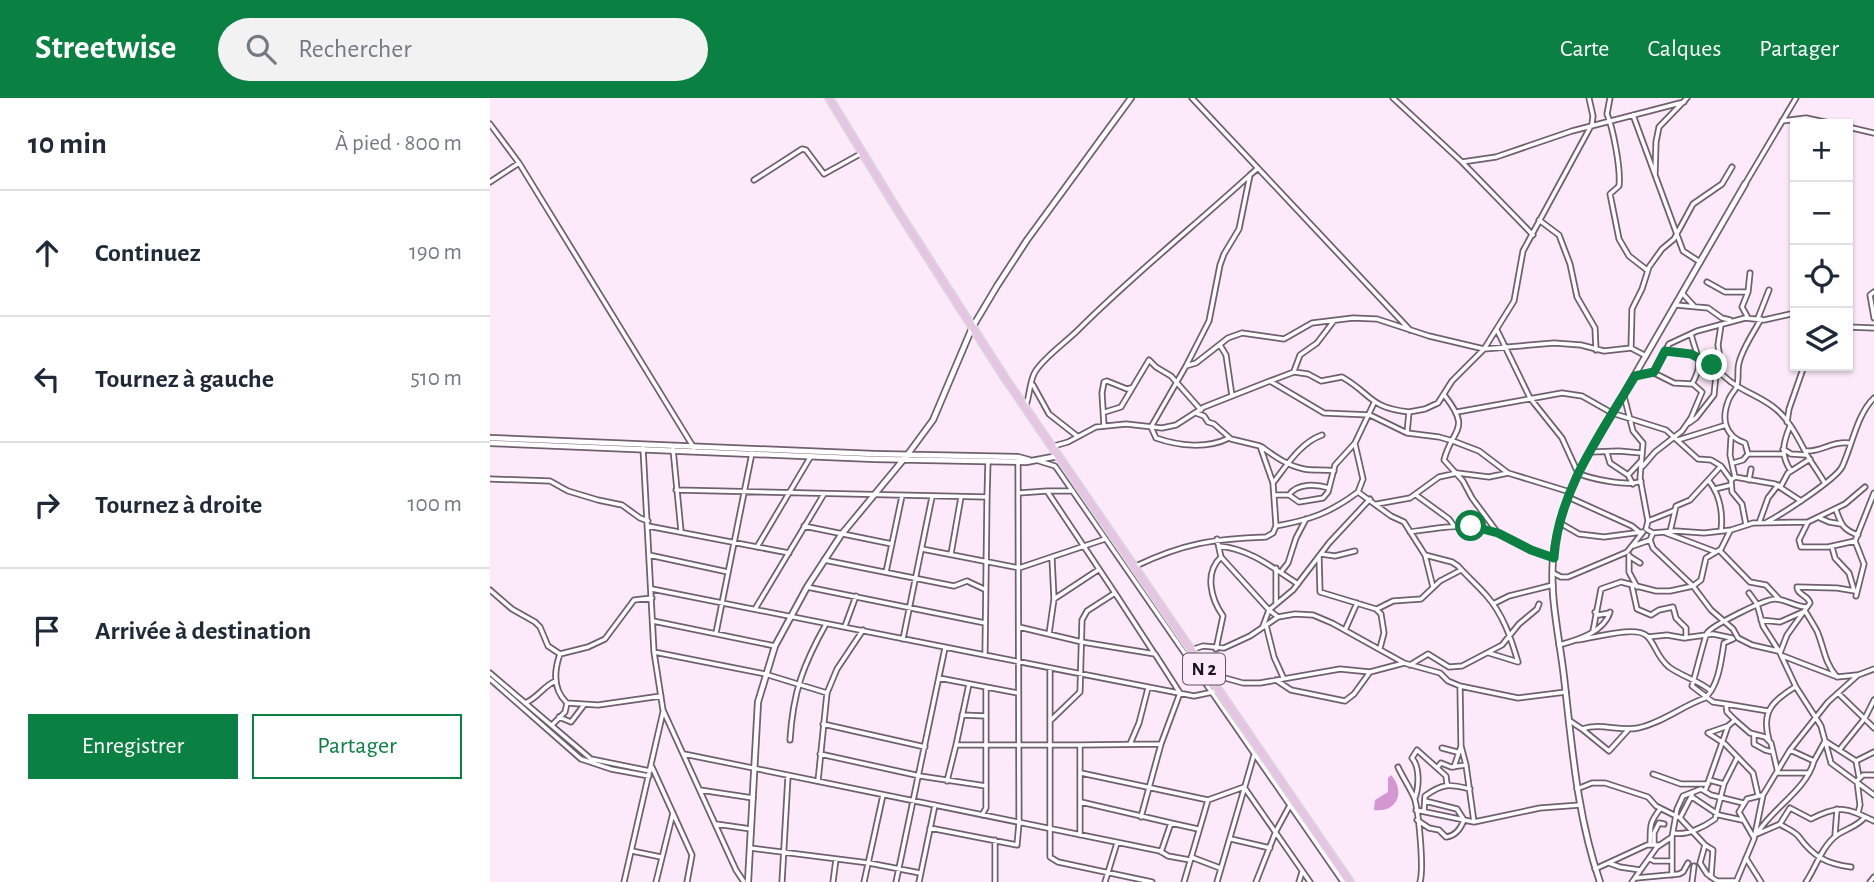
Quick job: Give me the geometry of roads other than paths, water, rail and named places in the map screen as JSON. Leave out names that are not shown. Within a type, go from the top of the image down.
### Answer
[{"type":"main road","name":"N 2","points":[[829,98],[1025,408],[1213,682],[1216,691],[1350,882]]},
{"type":"street","points":[[746,882],[758,702],[775,646],[807,587],[841,535],[933,420],[972,328],[1027,240],[1131,98]]},
{"type":"street","points":[[1192,98],[1412,331]]},
{"type":"street","points":[[1393,98],[1462,162],[1533,235]]},
{"type":"street","points":[[1052,447],[1104,426],[1126,424],[1162,428],[1175,425],[1200,410],[1294,372],[1308,374],[1321,381],[1342,377],[1374,403],[1394,410],[1409,412],[1432,407],[1445,396],[1452,381],[1485,349],[1514,301],[1521,258],[1590,128],[1593,116],[1589,98]]},
{"type":"street","points":[[1610,98],[1607,114],[1612,121],[1611,132],[1620,182],[1618,188],[1610,194],[1618,236],[1629,256],[1647,270]]},
{"type":"street","points":[[1600,882],[1577,789],[1559,645],[1553,573],[1560,523],[1578,473],[1796,98]]},
{"type":"street","points":[[1462,162],[1496,157],[1522,146],[1686,100]]},
{"type":"street","points":[[1655,177],[1659,127],[1686,100]]},
{"type":"street","points":[[1633,115],[1683,251],[1700,262]]},
{"type":"street","points":[[1782,121],[1790,120]]},
{"type":"street","points":[[490,124],[519,163],[694,448]]},
{"type":"street","points":[[1853,128],[1874,133]]},
{"type":"street","points":[[754,180],[802,149],[806,150],[824,174],[862,153]]},
{"type":"street","points":[[490,182],[519,163]]},
{"type":"street","points":[[1631,348],[1632,309],[1642,289],[1647,270],[1661,249],[1671,242],[1693,204],[1723,184],[1732,167]]},
{"type":"street","points":[[1025,408],[1036,371],[1094,314],[1258,168]]},
{"type":"street","points":[[1151,427],[1209,321],[1220,265],[1239,229],[1250,175]]},
{"type":"street","points":[[1539,220],[1559,235],[1570,264],[1577,297],[1595,328],[1596,350]]},
{"type":"street","points":[[1748,317],[1741,308],[1748,292],[1750,273]]},
{"type":"street","points":[[1707,282],[1725,292],[1748,292]]},
{"type":"street","points":[[1746,525],[1744,507],[1732,492],[1731,436],[1725,416],[1737,386],[1740,360],[1760,319],[1769,290]]},
{"type":"street","points":[[1874,292],[1870,295],[1874,318]]},
{"type":"street","points":[[1682,293],[1694,306]]},
{"type":"street","points":[[1676,305],[1710,309],[1732,321]]},
{"type":"street","points":[[1654,372],[1669,344],[1691,334],[1748,317],[1760,319],[1790,314]]},
{"type":"street","points":[[1186,366],[1196,363],[1228,338],[1242,333],[1281,339],[1290,337],[1312,323],[1365,318],[1485,349],[1554,343],[1616,352],[1631,348],[1646,356]]},
{"type":"street","points":[[1294,372],[1300,355],[1317,343],[1333,322]]},
{"type":"street","points":[[1689,423],[1713,398],[1720,359],[1717,345],[1721,325]]},
{"type":"street","points":[[1853,327],[1874,328]]},
{"type":"street","points":[[1497,330],[1530,398],[1562,438],[1578,473],[1591,478],[1633,484],[1641,481]]},
{"type":"street","points":[[1691,334],[1699,370],[1693,383]]},
{"type":"street","points":[[1220,345],[1226,355],[1232,396]]},
{"type":"street","points":[[1665,351],[1684,352],[1698,357],[1717,368],[1737,386],[1778,410],[1824,482]]},
{"type":"street","points":[[1105,412],[1120,408],[1149,359],[1191,397],[1200,410]]},
{"type":"street","points":[[1791,471],[1783,452],[1787,414],[1802,371]]},
{"type":"street","points":[[1635,376],[1654,372],[1674,383],[1693,383],[1702,392],[1689,423],[1677,439]]},
{"type":"street","points":[[1270,381],[1324,413],[1370,415],[1407,433],[1439,437],[1479,451],[1508,473],[1569,494],[1632,526],[1653,533],[1721,531],[1759,523],[1808,522],[1836,510],[1865,487]]},
{"type":"street","points":[[1104,426],[1102,393],[1105,382],[1127,389],[1133,387]]},
{"type":"street","points":[[1032,383],[1049,414],[1077,436]]},
{"type":"street","points":[[1457,412],[1570,393],[1592,400],[1612,414],[1664,429],[1698,459],[1711,460],[1721,466],[1732,481]]},
{"type":"street","points":[[1553,573],[1567,577],[1628,553],[1648,521],[1641,481],[1643,443],[1635,435],[1624,395]]},
{"type":"street","points":[[1445,396],[1457,412],[1459,427],[1443,459],[1457,473],[1498,533]]},
{"type":"street","points":[[1765,523],[1801,501],[1841,468],[1865,409],[1874,398]]},
{"type":"street","points":[[1274,495],[1289,495],[1298,502],[1322,498],[1329,488],[1335,465],[1355,443],[1374,403]]},
{"type":"street","points":[[1407,433],[1409,412]]},
{"type":"street","points":[[1196,413],[1204,416],[1229,438],[1260,446],[1277,458],[1304,469],[1334,471]]},
{"type":"street","points":[[1628,475],[1655,452],[1677,439],[1726,425]]},
{"type":"street","points":[[1151,427],[1156,438],[1173,443],[1205,445],[1229,438]]},
{"type":"street","points":[[1273,483],[1301,448],[1322,435]]},
{"type":"street","points":[[1731,436],[1746,444],[1748,454]]},
{"type":"street","points":[[490,440],[988,461],[1018,461],[1059,456]]},
{"type":"street","points":[[490,440],[643,449],[694,448],[811,456],[1018,457],[1056,467],[1216,691],[1254,755],[1343,882]]},
{"type":"street","points":[[1276,526],[1328,513],[1359,492],[1363,479],[1355,443]]},
{"type":"street","points":[[1759,523],[1768,498],[1808,455],[1833,443],[1849,443]]},
{"type":"street","points":[[1134,566],[1186,545],[1217,539],[1266,537],[1273,533],[1276,526],[1273,483],[1260,446]]},
{"type":"street","points":[[643,449],[654,652],[663,710],[736,870],[746,882]]},
{"type":"street","points":[[673,449],[681,531]]},
{"type":"street","points":[[1591,452],[1641,453]]},
{"type":"street","points":[[1733,463],[1743,460],[1748,454],[1783,452],[1808,455]]},
{"type":"street","points":[[716,633],[752,453]]},
{"type":"street","points":[[1607,453],[1610,463],[1628,475],[1633,484]]},
{"type":"street","points":[[757,547],[811,456]]},
{"type":"street","points":[[985,655],[988,461]]},
{"type":"street","points":[[930,828],[1017,845],[1020,823],[1018,461]]},
{"type":"street","points":[[1648,521],[1673,511],[1678,504],[1690,500],[1721,466]]},
{"type":"street","points":[[1749,480],[1751,469]]},
{"type":"street","points":[[1377,504],[1404,501],[1439,477],[1457,473],[1489,477],[1508,473]]},
{"type":"street","points":[[490,479],[550,481],[568,491],[622,505],[648,523],[789,553]]},
{"type":"street","points":[[1715,489],[1732,481],[1749,480],[1779,486],[1801,501]]},
{"type":"street","points":[[1709,481],[1715,489],[1722,516],[1721,531]]},
{"type":"street","points":[[1289,495],[1301,486],[1329,488]]},
{"type":"street","points":[[676,490],[987,497]]},
{"type":"street","points":[[1047,491],[1180,693]]},
{"type":"street","points":[[1019,493],[1073,491]]},
{"type":"street","points":[[1359,492],[1391,516],[1404,522],[1424,555],[1433,587]]},
{"type":"street","points":[[1832,547],[1835,558],[1849,573],[1856,596],[1864,564],[1855,541],[1874,493]]},
{"type":"street","points":[[755,609],[824,494]]},
{"type":"street","points":[[1416,495],[1450,519],[1454,526]]},
{"type":"street","points":[[886,572],[902,496]]},
{"type":"street","points":[[903,639],[932,497]]},
{"type":"street","points":[[951,554],[961,497]]},
{"type":"street","points":[[1283,677],[1264,626],[1269,610],[1298,584],[1370,499]]},
{"type":"street","points":[[1836,510],[1841,524],[1849,532],[1858,535]]},
{"type":"street","points":[[1667,532],[1674,521],[1673,511]]},
{"type":"street","points":[[1820,518],[1841,524]]},
{"type":"street","points":[[1281,572],[1288,563],[1306,519]]},
{"type":"street","points":[[1808,522],[1799,545],[1808,548],[1832,547],[1855,541]]},
{"type":"street","points":[[1560,523],[1579,534],[1604,537],[1643,531]]},
{"type":"street","points":[[1410,532],[1464,524],[1498,533],[1554,558]]},
{"type":"street","points":[[804,526],[892,544]]},
{"type":"street","points":[[1593,631],[1601,589],[1618,582],[1667,592],[1693,586],[1701,580],[1706,558],[1718,552],[1731,530]]},
{"type":"street","points":[[1667,532],[1718,552],[1751,582],[1769,587],[1780,600]]},
{"type":"street","points":[[1633,546],[1650,540],[1653,533]]},
{"type":"street","points":[[922,549],[1019,568],[1105,539]]},
{"type":"street","points":[[1217,539],[1222,557],[1278,617]]},
{"type":"street","points":[[1650,540],[1658,552],[1723,620],[1736,638]]},
{"type":"street","points":[[1219,546],[1242,551],[1276,568],[1298,584]]},
{"type":"street","points":[[1320,555],[1335,556],[1355,551]]},
{"type":"street","points":[[1628,553],[1640,563]]},
{"type":"street","points":[[1628,553],[1637,609],[1651,615],[1673,607],[1676,618],[1686,628],[1686,638]]},
{"type":"street","points":[[649,555],[728,572]]},
{"type":"street","points":[[1320,555],[1320,592],[1376,609],[1383,619],[1380,649]]},
{"type":"street","points":[[1424,555],[1452,562],[1493,604],[1508,631],[1518,662],[1489,653]]},
{"type":"street","points":[[1216,649],[1223,616],[1214,604],[1211,582],[1214,568],[1222,557]]},
{"type":"street","points":[[1049,634],[1054,598],[1052,558]]},
{"type":"street","points":[[824,560],[954,586],[967,581],[985,590]]},
{"type":"street","points":[[1276,568],[1276,603]]},
{"type":"street","points":[[1054,598],[1098,570]]},
{"type":"street","points":[[1376,609],[1393,601],[1416,601],[1461,570]]},
{"type":"street","points":[[1493,604],[1509,596],[1553,585]]},
{"type":"street","points":[[807,587],[985,623]]},
{"type":"street","points":[[1780,653],[1787,635],[1809,606],[1809,600],[1797,587],[1831,587],[1854,591]]},
{"type":"street","points":[[652,589],[945,648],[1019,660],[1148,688],[1200,696],[1216,691]]},
{"type":"street","points":[[490,590],[512,609],[535,622],[548,646],[560,653],[597,644],[618,624],[629,604],[634,600],[652,598]]},
{"type":"street","points":[[1050,720],[1079,694],[1084,614],[1115,593]]},
{"type":"street","points":[[1749,593],[1757,604],[1761,620],[1796,687],[1821,726],[1831,763],[1874,795]]},
{"type":"street","points":[[845,626],[856,596]]},
{"type":"street","points":[[1768,711],[1713,702],[1692,686],[1706,634],[1723,620],[1768,600],[1809,606]]},
{"type":"street","points":[[1345,630],[1357,603]]},
{"type":"street","points":[[1410,665],[1428,654],[1449,667],[1457,667],[1489,653],[1509,637],[1539,604]]},
{"type":"street","points":[[1761,620],[1780,622],[1805,611]]},
{"type":"street","points":[[1805,611],[1817,631],[1826,662],[1837,677]]},
{"type":"street","points":[[1578,640],[1608,620],[1611,612],[1599,615],[1595,612]]},
{"type":"street","points":[[1191,650],[1203,646],[1216,649],[1240,642],[1278,617],[1313,615],[1404,663],[1440,673],[1448,681],[1460,686],[1518,698],[1566,692]]},
{"type":"street","points":[[653,621],[775,646]]},
{"type":"street","points":[[790,740],[792,706],[797,684],[827,623]]},
{"type":"street","points":[[1019,627],[1082,642],[1155,654]]},
{"type":"street","points":[[818,780],[827,692],[837,669],[863,630]]},
{"type":"street","points":[[1559,645],[1627,632],[1643,634],[1648,637],[1658,656],[1666,664],[1711,691]]},
{"type":"street","points":[[1648,637],[1667,635],[1686,638],[1716,634],[1736,638],[1837,677],[1858,675],[1874,669]]},
{"type":"street","points":[[1582,729],[1599,725],[1641,728],[1708,697],[1720,665],[1724,643],[1736,638]]},
{"type":"street","points":[[896,882],[945,648]]},
{"type":"street","points":[[654,652],[765,674],[827,692]]},
{"type":"street","points":[[560,653],[556,681],[562,699],[567,704],[584,705],[661,696]]},
{"type":"street","points":[[1213,682],[1225,678],[1243,683],[1276,680],[1340,668],[1370,672],[1404,663]]},
{"type":"street","points":[[1050,668],[1052,859],[1152,882]]},
{"type":"street","points":[[1276,680],[1294,690],[1345,701],[1354,694],[1370,672]]},
{"type":"street","points":[[490,673],[591,759],[651,771]]},
{"type":"street","points":[[1755,837],[1763,795],[1790,750],[1838,692],[1858,675]]},
{"type":"street","points":[[939,678],[1018,693]]},
{"type":"street","points":[[490,679],[581,759],[611,769],[651,771]]},
{"type":"street","points":[[525,703],[556,681]]},
{"type":"street","points":[[947,781],[969,684]]},
{"type":"street","points":[[1460,686],[1461,746],[1474,822]]},
{"type":"street","points":[[982,815],[986,808],[986,687]]},
{"type":"street","points":[[1778,773],[1765,720],[1768,711],[1796,687]]},
{"type":"street","points":[[1130,744],[1139,723],[1148,688]]},
{"type":"street","points":[[1838,692],[1874,728]]},
{"type":"street","points":[[1141,817],[1161,744],[1180,693]]},
{"type":"street","points":[[1840,749],[1865,718],[1874,700]]},
{"type":"street","points":[[552,724],[566,710],[567,704]]},
{"type":"street","points":[[1726,704],[1727,712],[1735,720],[1770,742]]},
{"type":"street","points":[[559,717],[571,722],[584,705]]},
{"type":"street","points":[[624,882],[663,710]]},
{"type":"street","points":[[962,715],[986,716]]},
{"type":"street","points":[[1568,719],[1609,751],[1629,729]]},
{"type":"street","points":[[1735,720],[1728,726],[1708,733],[1722,742],[1752,773],[1758,795]]},
{"type":"street","points":[[823,724],[925,747]]},
{"type":"street","points":[[1705,790],[1728,726]]},
{"type":"street","points":[[1754,734],[1754,744],[1773,752]]},
{"type":"street","points":[[1825,741],[1856,761],[1859,777],[1856,783],[1860,805],[1858,813]]},
{"type":"street","points":[[1706,845],[1700,862],[1703,869],[1717,881],[1736,881],[1755,837],[1768,818],[1809,773],[1825,741]]},
{"type":"street","points":[[956,745],[1161,744]]},
{"type":"street","points":[[1080,745],[1080,835]]},
{"type":"street","points":[[1454,767],[1461,746]]},
{"type":"street","points":[[1442,748],[1457,752]]},
{"type":"street","points":[[1420,882],[1421,844],[1415,798],[1418,774],[1412,758],[1417,750],[1446,776],[1447,784]]},
{"type":"street","points":[[1790,750],[1814,761]]},
{"type":"street","points":[[1856,761],[1874,752]]},
{"type":"street","points":[[684,754],[1161,852],[1168,856],[1190,858],[1220,868]]},
{"type":"street","points":[[820,754],[920,776],[986,786]]},
{"type":"street","points":[[1217,882],[1254,755]]},
{"type":"street","points":[[1595,869],[1673,835],[1693,831],[1713,821],[1724,784],[1737,758]]},
{"type":"street","points":[[1436,768],[1441,763],[1454,767],[1466,765]]},
{"type":"street","points":[[1398,767],[1415,798]]},
{"type":"street","points":[[651,771],[692,855],[687,882]]},
{"type":"street","points":[[1778,773],[1809,773]]},
{"type":"street","points":[[1080,774],[1208,800],[1244,787]]},
{"type":"street","points":[[1653,774],[1681,784],[1724,784]]},
{"type":"street","points":[[782,882],[788,775]]},
{"type":"street","points":[[1859,777],[1874,775]]},
{"type":"street","points":[[1577,789],[1592,783],[1605,783],[1648,797],[1660,808],[1677,817],[1713,850],[1710,877]]},
{"type":"street","points":[[1424,811],[1426,795],[1447,784],[1470,789]]},
{"type":"street","points":[[1244,787],[1310,882]]},
{"type":"street","points":[[700,790],[753,798]]},
{"type":"street","points":[[1672,875],[1673,835],[1680,799],[1694,790],[1705,790],[1720,798],[1743,803]]},
{"type":"street","points":[[1677,817],[1694,790]]},
{"type":"street","points":[[864,882],[883,795]]},
{"type":"street","points":[[1755,837],[1739,812],[1743,803],[1763,795]]},
{"type":"street","points":[[1692,797],[1716,814],[1742,820]]},
{"type":"street","points":[[1184,882],[1208,800]]},
{"type":"street","points":[[1425,801],[1457,809],[1464,820]]},
{"type":"street","points":[[1081,802],[1198,829]]},
{"type":"street","points":[[919,882],[935,805]]},
{"type":"street","points":[[1416,810],[1474,822],[1540,808],[1580,805]]},
{"type":"street","points":[[1256,882],[1289,806]]},
{"type":"street","points":[[1655,845],[1648,832],[1651,821],[1660,808]]},
{"type":"street","points":[[1755,837],[1780,824],[1788,808],[1811,819],[1846,808],[1874,821]]},
{"type":"street","points":[[1836,836],[1837,809]]},
{"type":"street","points":[[656,882],[673,813]]},
{"type":"street","points":[[1806,882],[1819,857],[1836,836],[1856,826],[1865,817]]},
{"type":"street","points":[[1417,820],[1449,837],[1461,827],[1464,820]]},
{"type":"street","points":[[1632,882],[1649,858],[1655,845],[1654,833],[1660,822],[1664,824]]},
{"type":"street","points":[[716,824],[751,829]]},
{"type":"street","points":[[1161,852],[1171,824]]},
{"type":"street","points":[[1780,824],[1798,835],[1802,844],[1819,857],[1851,867]]},
{"type":"street","points":[[1230,838],[1269,848]]},
{"type":"street","points":[[995,840],[995,882]]},
{"type":"street","points":[[1105,882],[1117,843]]},
{"type":"street","points":[[750,848],[869,863],[920,873]]},
{"type":"street","points":[[632,850],[661,857]]},
{"type":"street","points":[[1649,858],[1654,861],[1672,861]]},
{"type":"street","points":[[1746,858],[1761,882]]},
{"type":"street","points":[[833,882],[836,859]]},
{"type":"street","points":[[1609,863],[1640,870]]},
{"type":"street","points":[[1636,878],[1683,872],[1687,863],[1703,869]]},
{"type":"street","points":[[1692,882],[1694,866]]},
{"type":"street","points":[[1299,882],[1302,872]]}]
